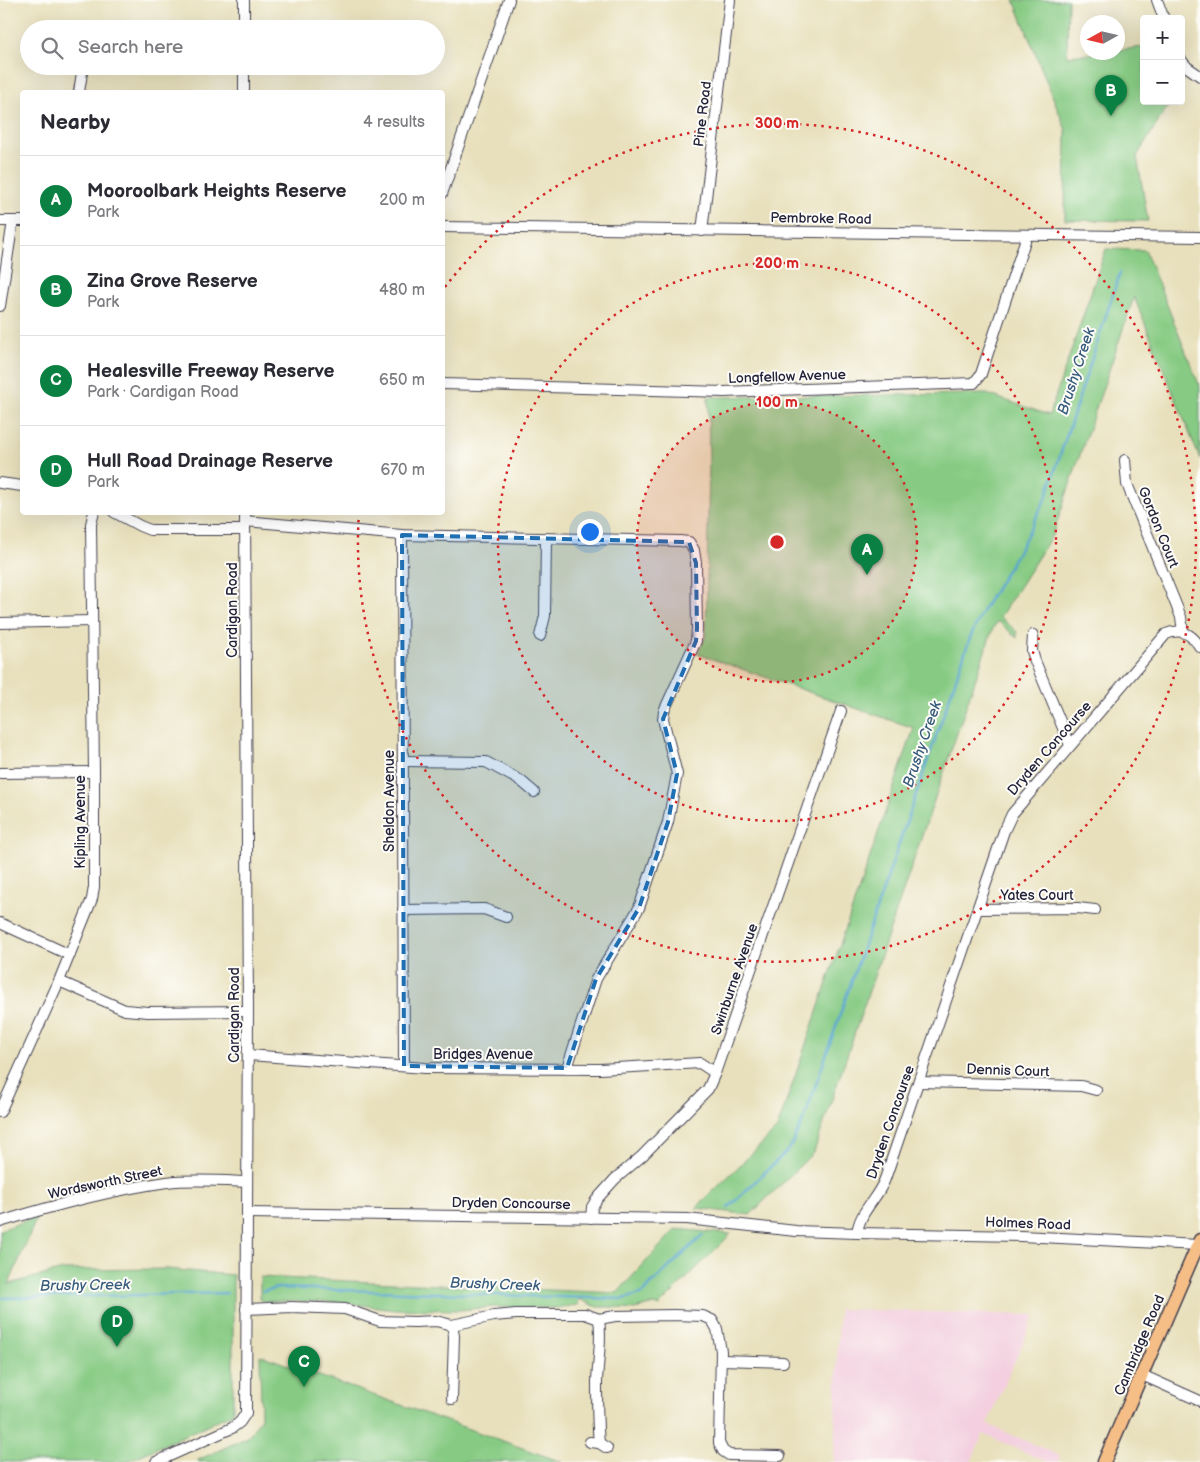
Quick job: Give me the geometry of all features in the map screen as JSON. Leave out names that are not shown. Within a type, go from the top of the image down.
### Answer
[{"type":"main road","name":"Cambridge Road","points":[[1104,1462],[1199,1243]]},
{"type":"street","points":[[244,0],[244,20]]},
{"type":"street","points":[[445,185],[509,0]]},
{"type":"street","name":"Pine Road","points":[[702,231],[730,0]]},
{"type":"street","points":[[1157,0],[1163,15]]},
{"type":"street","points":[[1185,65],[1200,76]]},
{"type":"street","points":[[79,90],[81,75]]},
{"type":"street","points":[[244,75],[244,90]]},
{"type":"street","points":[[0,221],[18,221],[0,306]]},
{"type":"street","name":"Pembroke Road","points":[[445,227],[1200,237]]},
{"type":"street","name":"Longfellow Avenue","points":[[445,384],[724,392],[974,383],[980,374],[1027,235]]},
{"type":"street","name":"Gordon Court","points":[[1125,460],[1128,484],[1181,617],[1183,632]]},
{"type":"street","points":[[0,483],[20,486]]},
{"type":"street","name":"Kipling Avenue","points":[[0,1112],[5,1089],[59,981],[92,899],[94,888],[91,524],[93,515]]},
{"type":"street","points":[[120,515],[150,530],[245,521],[402,535],[689,542],[694,550],[696,563],[696,642],[664,711],[663,719],[677,774],[668,822],[640,908],[596,979],[567,1068]]},
{"type":"street","name":"Cardigan Road","points":[[156,1462],[232,1428],[246,1414],[248,1011],[245,521]]},
{"type":"street","name":"Sheldon Avenue","points":[[402,535],[404,1066]]},
{"type":"street","points":[[540,636],[545,616],[546,538]]},
{"type":"street","points":[[0,622],[92,621]]},
{"type":"street","name":"Dryden Concourse","points":[[248,1213],[697,1219],[796,1231],[858,1233],[863,1212],[882,1187],[1004,831],[1012,814],[1161,639],[1171,632],[1183,632]]},
{"type":"street","points":[[1183,632],[1193,637],[1200,646]]},
{"type":"street","points":[[1033,635],[1032,651],[1035,660],[1070,745]]},
{"type":"street","name":"Swinburne Avenue","points":[[590,1218],[592,1207],[597,1199],[615,1179],[642,1156],[708,1089],[841,711]]},
{"type":"street","points":[[403,761],[486,762],[521,781],[534,792]]},
{"type":"street","points":[[0,773],[94,772]]},
{"type":"street","name":"Yates Court","points":[[978,909],[1078,908],[1095,910]]},
{"type":"street","points":[[403,910],[484,909],[506,917]]},
{"type":"street","points":[[0,923],[70,955]]},
{"type":"street","points":[[59,981],[125,1010],[148,1012],[248,1011]]},
{"type":"street","name":"Bridges Avenue","points":[[248,1055],[425,1068],[600,1069],[700,1063],[715,1073]]},
{"type":"street","name":"Dennis Court","points":[[919,1082],[1080,1086],[1096,1090]]},
{"type":"street","name":"Wordsworth Street","points":[[0,1222],[50,1206],[122,1189],[169,1182],[247,1182]]},
{"type":"street","name":"Holmes Road","points":[[858,1233],[1021,1236],[1199,1243]]},
{"type":"street","points":[[246,1309],[292,1307],[345,1309],[380,1320],[436,1321],[452,1325],[494,1316],[516,1314],[585,1314],[599,1319],[615,1316],[674,1315],[708,1318],[712,1320],[717,1329],[722,1360],[720,1448],[729,1455],[780,1456]]},
{"type":"street","points":[[599,1319],[600,1338],[597,1381],[599,1445]]},
{"type":"street","points":[[452,1325],[454,1336],[452,1399]]},
{"type":"street","points":[[722,1360],[783,1362]]},
{"type":"street","points":[[1142,1375],[1200,1401]]},
{"type":"highlighted area","points":[[402,535],[689,542],[696,563],[697,628],[696,641],[663,719],[677,774],[668,822],[639,908],[596,979],[567,1068],[404,1066]]},
{"type":"shaded area","points":[[839,1309],[1035,1315],[987,1424],[1060,1456],[1058,1462],[1048,1462],[983,1434],[971,1462],[834,1462]]},
{"type":"green space","points":[[1014,0],[1068,0],[1067,56],[1080,55],[1080,60],[1125,60],[1125,49],[1140,47],[1140,105],[1169,105],[1137,156],[1148,221],[1065,220],[1066,130]]},
{"type":"green space","points":[[1106,249],[1145,250],[1200,387],[1200,459],[1134,297],[1053,534],[1000,617],[1017,632],[1017,638],[998,621],[993,628],[814,1152],[750,1215],[696,1208],[777,1129],[914,728],[698,654],[706,635],[709,463],[708,397],[987,394],[1049,415]]},
{"type":"green space","points":[[37,1217],[9,1284],[63,1270],[167,1269],[233,1275],[233,1410],[231,1414],[126,1462],[0,1462],[0,1230]]},
{"type":"green space","points":[[676,1229],[731,1234],[659,1306],[651,1305],[630,1310],[615,1307],[597,1307],[579,1299],[578,1305],[555,1308],[395,1309],[335,1302],[261,1301],[260,1296],[260,1277],[617,1293]]},
{"type":"green space","points":[[260,1355],[562,1462],[199,1462],[198,1460],[248,1437],[261,1418]]},
{"type":"waterway","name":"Brushy Creek","points":[[728,1208],[790,1148],[804,1119],[970,638],[982,612],[1021,547],[1046,498],[1120,273]]},
{"type":"waterway","name":"Brushy Creek","points":[[263,1291],[277,1288],[623,1299],[641,1294],[703,1235]]},
{"type":"waterway","name":"Brushy Creek","points":[[3,1298],[227,1293]]},
{"type":"place","name":"Zina Grove Reserve","points":[[1111,116]]},
{"type":"place","name":"Mooroolbark Heights Reserve","points":[[867,575]]},
{"type":"place","name":"Hull Road Drainage Reserve","points":[[117,1347]]},
{"type":"place","name":"Healesville Freeway Reserve","points":[[304,1387]]}]
